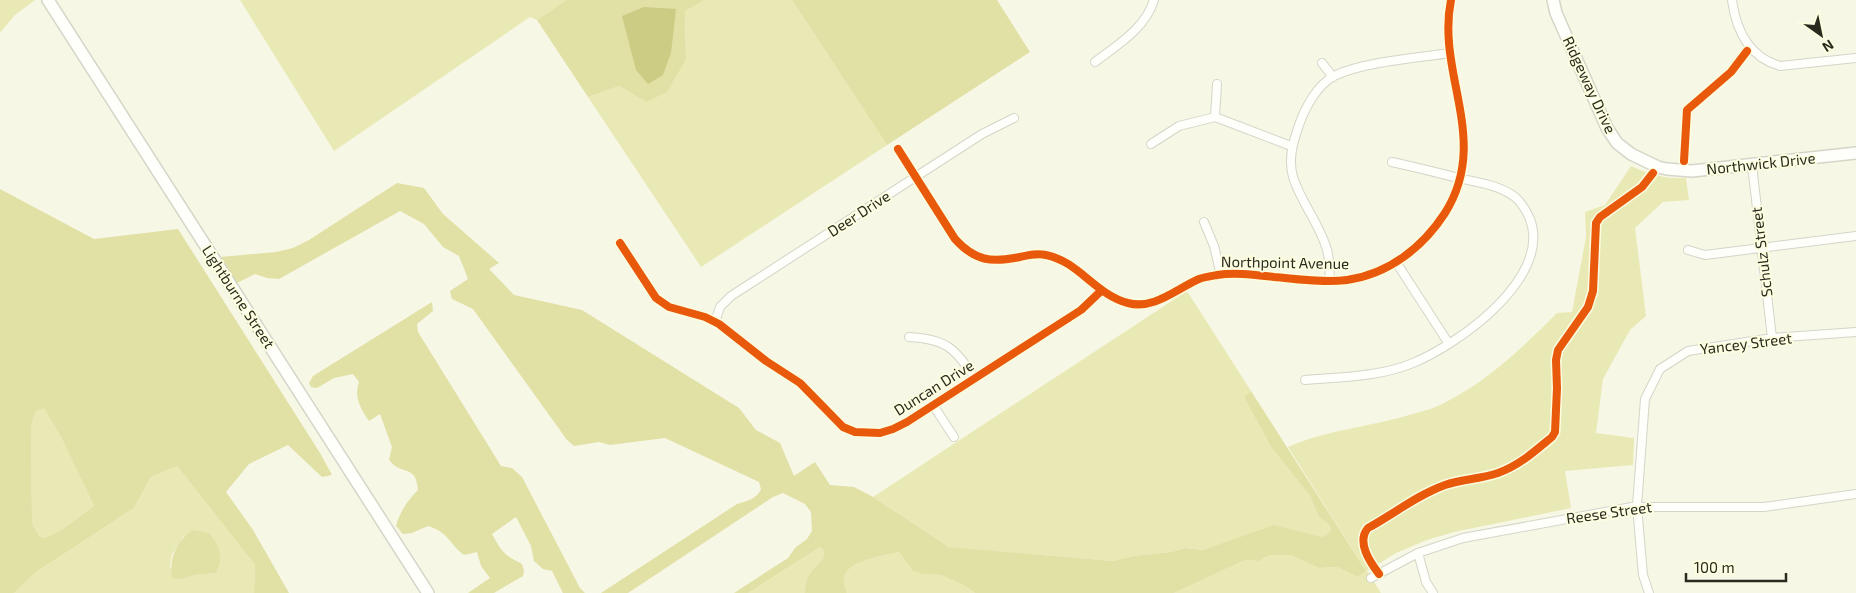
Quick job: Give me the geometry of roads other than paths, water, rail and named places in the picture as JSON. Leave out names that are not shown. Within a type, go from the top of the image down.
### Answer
[{"type":"main road","name":"Lightburne Street","points":[[48,0],[428,593]]},
{"type":"main road","name":"Ridgeway Drive","points":[[1553,0],[1556,13],[1575,58],[1611,136],[1631,154],[1648,163],[1667,169]]},
{"type":"main road","name":"Northwick Drive","points":[[1667,169],[1692,171],[1856,153]]},
{"type":"street","points":[[1095,62],[1138,28],[1149,12],[1154,0]]},
{"type":"street","name":"Northpoint Avenue","points":[[898,150],[955,239],[964,249],[975,256],[988,260],[1001,261],[1036,254],[1051,256],[1068,264],[1102,290],[1123,301],[1143,304],[1154,302],[1201,278],[1221,275],[1243,274],[1330,280],[1347,280],[1366,276],[1396,262],[1421,243],[1435,227],[1450,202],[1460,178],[1464,145],[1463,128],[1450,53],[1448,24],[1451,0]]},
{"type":"street","points":[[1732,0],[1742,35],[1756,53],[1770,62],[1780,66],[1856,58]]},
{"type":"street","points":[[1330,280],[1328,251],[1293,176],[1291,146],[1311,100],[1322,86],[1333,77],[1371,65],[1450,53]]},
{"type":"street","points":[[1322,63],[1333,77]]},
{"type":"street","points":[[1215,116],[1217,84]]},
{"type":"street","points":[[1151,144],[1178,126],[1215,116],[1291,146]]},
{"type":"street","name":"Deer Drive","points":[[715,322],[720,307],[731,296],[982,134],[1014,118]]},
{"type":"street","points":[[1305,380],[1396,369],[1413,364],[1470,330],[1491,311],[1512,287],[1528,262],[1533,245],[1534,229],[1526,210],[1517,198],[1493,186],[1392,162]]},
{"type":"street","name":"Schulz Street","points":[[1752,165],[1772,338]]},
{"type":"street","points":[[1204,222],[1214,246],[1221,275]]},
{"type":"street","points":[[1688,250],[1706,254],[1856,236]]},
{"type":"street","name":"Duncan Drive","points":[[620,243],[656,298],[669,308],[705,317],[715,322],[766,361],[789,374],[843,427],[855,432],[880,433],[893,429],[933,406],[1081,310],[1102,290]]},
{"type":"street","points":[[1396,262],[1448,344]]},
{"type":"street","name":"Yancey Street","points":[[1649,593],[1643,575],[1636,506],[1645,399],[1660,369],[1688,351],[1772,338],[1856,332]]},
{"type":"street","points":[[909,337],[932,338],[941,342],[961,357],[975,378]]},
{"type":"street","points":[[933,406],[954,437]]},
{"type":"street","name":"Reese Street","points":[[1371,578],[1418,553],[1463,538],[1636,506],[1764,507],[1856,494]]},
{"type":"street","points":[[1418,553],[1426,582],[1433,593]]}]
